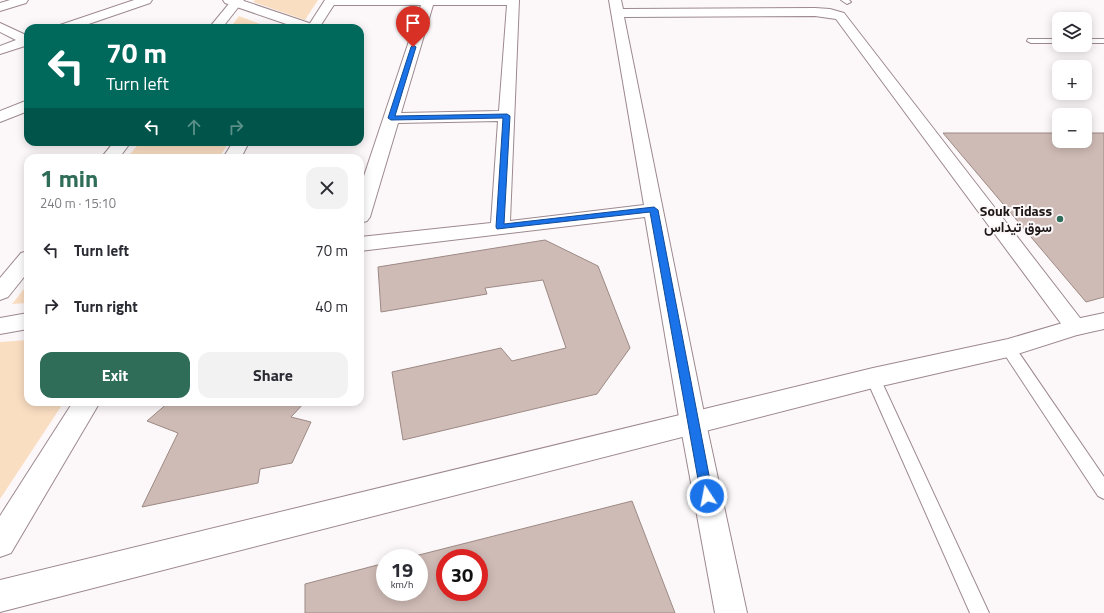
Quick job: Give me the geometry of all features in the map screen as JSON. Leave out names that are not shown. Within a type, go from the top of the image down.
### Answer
[{"type":"street","points":[[0,7],[22,0]]},
{"type":"street","points":[[77,24],[146,0]]},
{"type":"street","points":[[314,24],[330,0],[513,0],[500,227]]},
{"type":"street","points":[[218,24],[234,1],[300,24]]},
{"type":"street","points":[[364,204],[428,1]]},
{"type":"street","points":[[731,613],[693,423],[617,6],[815,12],[830,13],[840,16],[1076,327]]},
{"type":"street","points":[[0,27],[24,39]]},
{"type":"street","points":[[0,50],[24,42]]},
{"type":"street","points":[[0,117],[24,107]]},
{"type":"street","points":[[391,118],[507,116]]},
{"type":"street","points":[[113,154],[120,146]]},
{"type":"street","points":[[364,244],[654,210]]},
{"type":"street","points":[[0,292],[24,263]]},
{"type":"street","points":[[0,596],[873,378],[1008,348],[1076,327],[1104,321]]},
{"type":"street","points":[[0,326],[24,322]]},
{"type":"street","points":[[0,543],[85,406]]},
{"type":"lane","points":[[1032,41],[1052,41]]},
{"type":"lane","points":[[1092,41],[1104,41]]},
{"type":"lane","points":[[1008,348],[1104,492]]},
{"type":"lane","points":[[873,378],[980,613]]},
{"type":"shaded area","points":[[255,0],[318,0],[305,20],[253,2]]},
{"type":"shaded area","points":[[239,16],[260,24],[233,24]]},
{"type":"shaded area","points":[[137,146],[226,146],[222,154],[130,154]]},
{"type":"shaded area","points":[[24,289],[24,303],[12,304]]},
{"type":"shaded area","points":[[24,340],[24,406],[61,406],[0,499],[0,342]]},
{"type":"building","name":"Souk Tidass سوق تيداس","points":[[943,133],[1052,133],[1052,148],[1092,148],[1092,133],[1104,133],[1104,297],[1086,302]]},
{"type":"building","points":[[545,240],[598,266],[630,348],[597,394],[403,440],[392,372],[501,348],[512,361],[566,348],[543,280],[485,288],[487,294],[381,312],[378,267]]},
{"type":"building","points":[[164,406],[301,406],[291,417],[311,422],[292,463],[260,469],[258,483],[142,507],[178,433],[147,421]]},
{"type":"building","points":[[632,501],[675,613],[305,613],[305,584],[376,565],[376,601],[428,601],[428,553],[436,551],[436,601],[488,601],[488,549],[443,549]]},
{"type":"place","name":"Souk Tidass سوق تيداس","points":[[1060,219]]},
{"type":"route","points":[[413,47],[391,118],[507,116],[500,227],[654,210],[707,496]]}]
